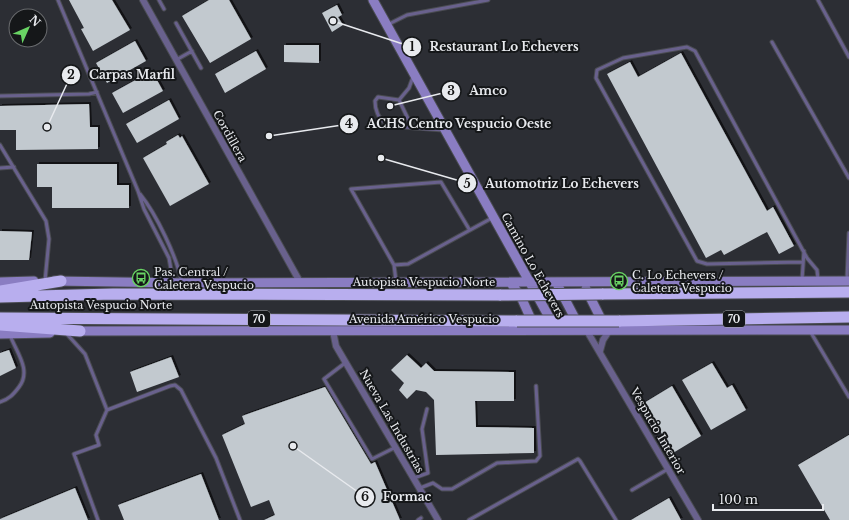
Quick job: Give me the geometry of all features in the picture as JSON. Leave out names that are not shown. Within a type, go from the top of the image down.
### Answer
[{"type":"highway","points":[[0,291],[61,281]]},
{"type":"highway","name":"Autopista Vespucio Norte","points":[[0,297],[113,294],[500,295],[849,292]]},
{"type":"highway","name":"Autopista Vespucio Norte","points":[[0,318],[517,321],[849,317]]},
{"type":"highway","points":[[0,325],[80,331]]},
{"type":"main road","name":"Camino Lo Echevers","points":[[373,0],[557,331]]},
{"type":"main road","points":[[510,282],[516,273],[518,262]]},
{"type":"main road","points":[[0,282],[61,281],[183,283],[848,280]]},
{"type":"main road","points":[[510,282],[526,305],[535,331]]},
{"type":"main road","name":"Camino Lo Echevers","points":[[556,282],[585,331]]},
{"type":"main road","points":[[583,282],[597,314],[609,331]]},
{"type":"main road","name":"Avenida Américo Vespucio","points":[[0,334],[80,331],[849,330]]},
{"type":"street","name":"Cordillera","points":[[143,0],[300,282]]},
{"type":"street","name":"Nueva Las Industrias","points":[[333,331],[334,342],[438,520]]},
{"type":"street","name":"Vespucio Interior","points":[[585,331],[600,351],[698,520]]},
{"type":"street","points":[[600,351],[603,340],[609,331]]},
{"type":"lane","points":[[58,0],[138,191],[144,209],[169,258],[172,267],[173,282]]},
{"type":"lane","points":[[159,0],[164,10]]},
{"type":"lane","points":[[387,25],[407,15],[488,0]]},
{"type":"lane","points":[[818,0],[849,57]]},
{"type":"lane","points":[[176,23],[201,68]]},
{"type":"lane","points":[[772,42],[849,178]]},
{"type":"lane","points":[[803,262],[707,264],[697,261],[596,78],[596,70],[624,58],[687,47],[695,51],[804,251],[817,270],[818,281]]},
{"type":"lane","points":[[176,60],[192,51]]},
{"type":"lane","points":[[399,100],[409,88],[415,74]]},
{"type":"lane","points":[[0,96],[89,94],[97,92]]},
{"type":"lane","points":[[399,100],[378,98],[374,101],[375,109],[384,122],[446,131]]},
{"type":"lane","points":[[399,100],[412,127]]},
{"type":"lane","points":[[0,146],[46,220],[49,239],[45,281]]},
{"type":"lane","points":[[0,168],[14,167]]},
{"type":"lane","points":[[396,282],[394,265],[352,190],[441,182],[469,230]]},
{"type":"lane","points":[[138,191],[152,212],[171,249],[183,283]]},
{"type":"lane","points":[[394,265],[408,264],[493,217]]},
{"type":"lane","points":[[848,280],[849,233]]},
{"type":"lane","points":[[802,281],[804,251]]},
{"type":"lane","points":[[809,330],[849,397]]},
{"type":"lane","points":[[65,332],[85,354],[107,410],[96,435],[99,445],[74,454],[98,520]]},
{"type":"lane","points":[[0,402],[10,398],[21,384],[25,375],[24,366],[10,334]]},
{"type":"lane","points":[[346,363],[324,379],[372,459],[396,447]]},
{"type":"lane","points":[[107,410],[170,386],[175,386],[181,390],[216,458],[240,520]]},
{"type":"lane","points":[[420,488],[434,483],[442,488],[452,489],[497,463],[536,461],[540,456],[536,386]]},
{"type":"lane","points":[[414,478],[428,473],[422,429],[427,409]]},
{"type":"lane","points":[[469,520],[578,459],[616,520]]},
{"type":"lane","points":[[632,490],[668,469]]},
{"type":"building","points":[[69,0],[112,0],[130,30],[93,51],[81,29],[84,28]]},
{"type":"building","points":[[209,0],[229,0],[251,39],[210,63],[182,16]]},
{"type":"building","points":[[337,5],[342,15],[338,17],[343,25],[332,32],[322,13]]},
{"type":"building","points":[[135,41],[146,61],[107,83],[96,63]]},
{"type":"building","points":[[284,45],[319,45],[319,63],[284,62]]},
{"type":"building","points":[[256,51],[266,69],[225,93],[215,74]]},
{"type":"building","points":[[681,53],[767,211],[773,207],[794,246],[779,254],[767,232],[724,255],[721,250],[706,258],[607,74],[630,62],[638,77]]},
{"type":"building","points":[[152,71],[163,91],[123,113],[112,93]]},
{"type":"building","points":[[169,100],[179,119],[137,143],[126,124]]},
{"type":"building","points":[[89,104],[90,127],[98,127],[98,149],[16,150],[16,130],[0,130],[0,106]]},
{"type":"building","points":[[178,135],[180,138],[182,136],[209,184],[170,206],[143,158],[167,144],[166,142]]},
{"type":"building","points":[[37,164],[117,164],[117,185],[129,185],[129,208],[52,208],[52,187],[37,187]]},
{"type":"building","points":[[0,231],[32,232],[29,260],[0,260]]},
{"type":"building","points":[[9,350],[16,368],[0,376],[0,353]]},
{"type":"building","points":[[407,355],[421,368],[426,363],[434,371],[514,372],[514,401],[475,401],[476,427],[534,428],[534,453],[436,455],[434,400],[426,392],[416,390],[407,399],[399,390],[404,383],[391,370]]},
{"type":"building","points":[[171,357],[179,377],[137,392],[130,372]]},
{"type":"building","points":[[712,363],[727,388],[732,385],[746,410],[711,430],[682,380]]},
{"type":"building","points":[[672,386],[701,436],[673,453],[644,403]]},
{"type":"building","points":[[325,387],[371,464],[375,462],[400,520],[264,520],[275,515],[269,500],[251,507],[222,435],[245,424],[242,416]]},
{"type":"building","points":[[849,435],[849,520],[830,520],[798,465]]},
{"type":"building","points":[[201,474],[219,520],[124,520],[118,505]]},
{"type":"building","points":[[75,488],[88,520],[0,520],[0,519]]},
{"type":"building","points":[[669,498],[681,520],[631,520]]},
{"type":"place","name":"Restaurant Lo Echevers","points":[[333,21]]},
{"type":"place","name":"Amco","points":[[390,106]]},
{"type":"place","name":"Carpas Marfil","points":[[47,127]]},
{"type":"place","name":"ACHS Centro Vespucio Oeste","points":[[269,136]]},
{"type":"place","name":"Automotriz Lo Echevers","points":[[381,158]]},
{"type":"place","name":"Pas. Central / Caletera Vespucio","points":[[141,278]]},
{"type":"place","name":"C. Lo Echevers / Caletera Vespucio","points":[[619,281]]},
{"type":"place","name":"Formac","points":[[293,446]]}]
